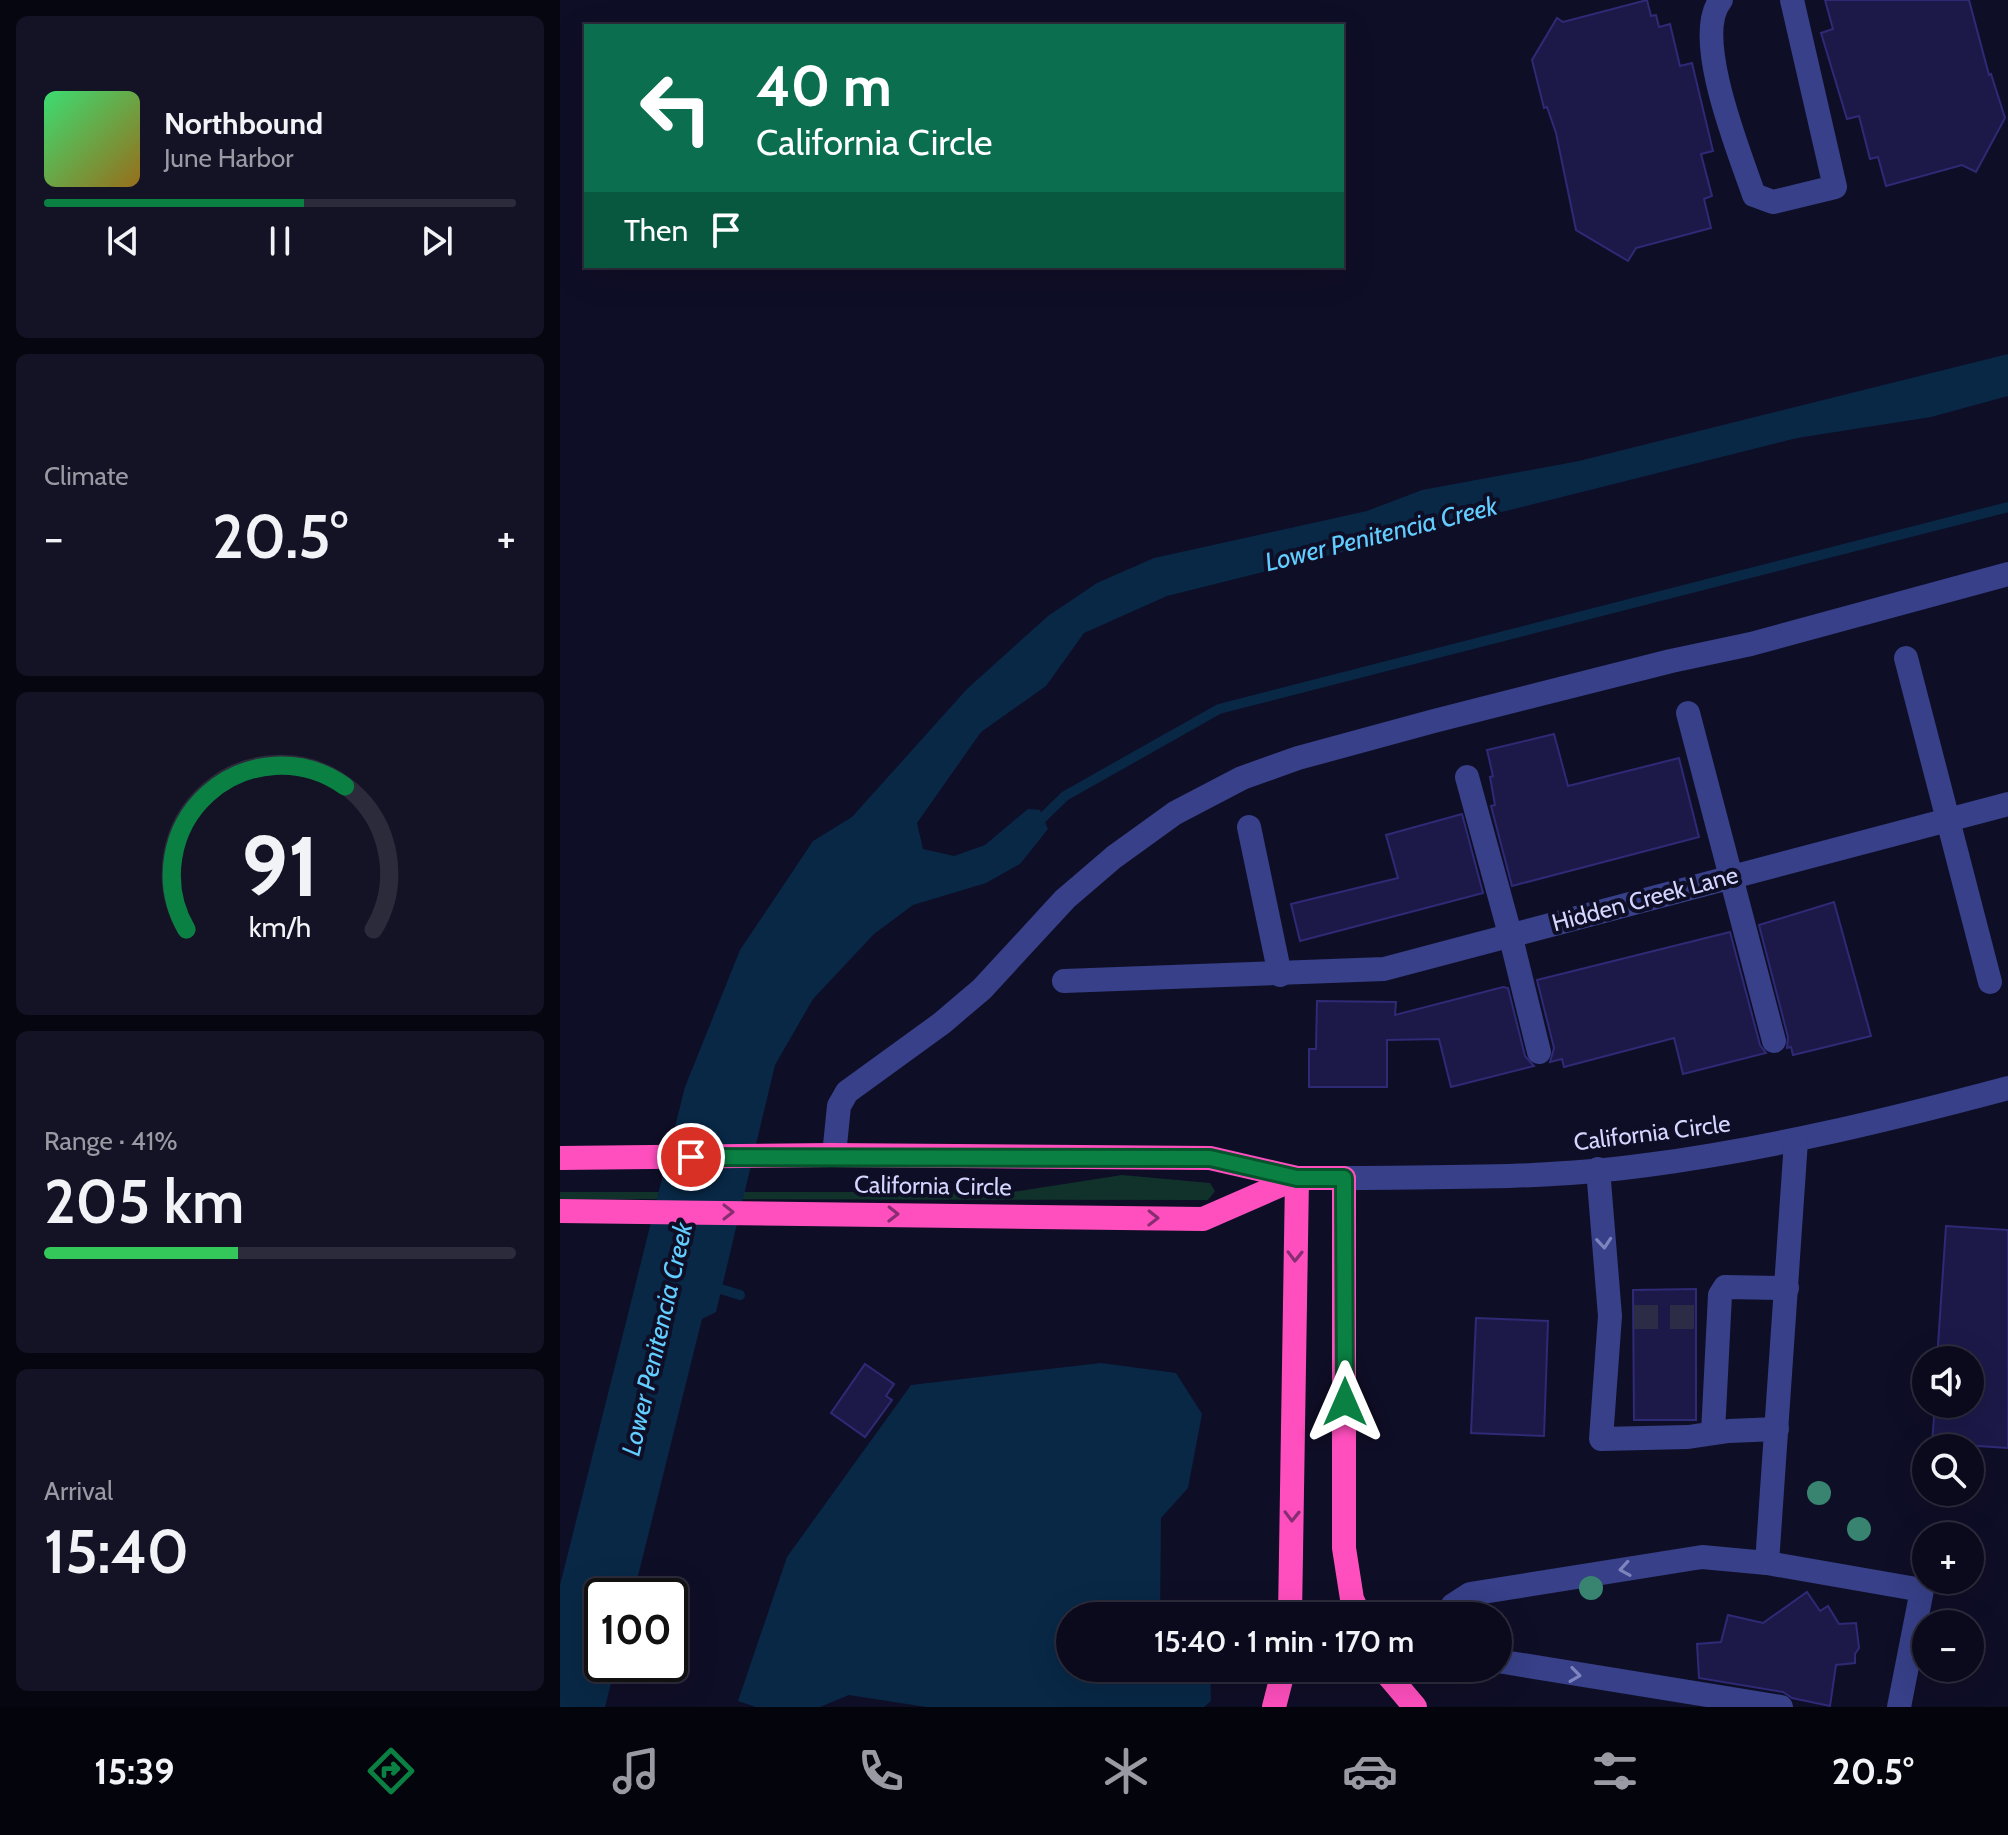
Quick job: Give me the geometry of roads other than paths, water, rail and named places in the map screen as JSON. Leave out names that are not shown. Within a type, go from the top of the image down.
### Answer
[{"type":"highway","name":"California Circle","points":[[560,1158],[832,1155],[1210,1158],[1297,1178],[1344,1178]]},
{"type":"highway","name":"California Circle","points":[[560,1211],[1203,1219],[1297,1178]]},
{"type":"highway","points":[[1290,1602],[1297,1178]]},
{"type":"highway","points":[[1344,1178],[1344,1548],[1353,1602]]},
{"type":"highway","points":[[1274,1707],[1280,1682]]},
{"type":"highway","points":[[1394,1682],[1415,1707]]},
{"type":"street","points":[[1721,0],[1715,7],[1711,56],[1754,195],[1773,202],[1835,187],[1792,0]]},
{"type":"street","points":[[832,1155],[839,1106],[847,1092],[942,1023],[982,989],[1065,899],[1114,857],[1175,813],[1242,778],[1298,758],[1419,725],[1671,661],[1751,644],[2008,574]]},
{"type":"street","points":[[1906,658],[1990,982]]},
{"type":"street","points":[[1688,713],[1774,1041]]},
{"type":"street","points":[[1467,777],[1539,1052]]},
{"type":"street","name":"Hidden Creek Lane","points":[[1064,981],[1384,969],[2008,804]]},
{"type":"street","points":[[1249,827],[1280,975]]},
{"type":"street","name":"California Circle","points":[[1344,1178],[1500,1176],[1644,1166],[1796,1141],[2008,1088]]},
{"type":"street","points":[[1767,1563],[1796,1141]]},
{"type":"street","points":[[1598,1169],[1622,1316],[1601,1439],[1688,1437],[1777,1429]]},
{"type":"street","points":[[1713,1433],[1708,1317],[1725,1287],[1787,1288]]},
{"type":"street","points":[[1458,1602],[1470,1594],[1702,1557],[1767,1563],[1922,1590],[1899,1707]]},
{"type":"street","points":[[1512,1663],[1781,1707]]},
{"type":"water","points":[[2008,354],[2008,396],[1931,417],[1797,438],[1167,596],[1084,633],[1046,686],[981,732],[917,823],[923,849],[954,856],[985,845],[1028,809],[1040,810],[1048,829],[1020,864],[986,883],[913,905],[874,934],[813,999],[775,1065],[716,1312],[702,1319],[637,1578],[584,1578],[584,1682],[611,1682],[605,1707],[560,1707],[560,1585],[685,1087],[740,950],[813,841],[852,817],[967,689],[1048,616],[1097,583],[1154,558],[1367,511],[1422,490],[1579,461]]},
{"type":"water","points":[[1101,1363],[1176,1373],[1202,1414],[1188,1488],[1161,1518],[1160,1602],[1056,1602],[1056,1682],[1210,1682],[1211,1701],[1204,1707],[926,1707],[849,1695],[820,1707],[756,1707],[738,1701],[787,1557],[911,1385]]},
{"type":"waterway","name":"Lower Penitencia Creek","points":[[1034,826],[1065,796],[1219,709],[2008,507]]},
{"type":"waterway","points":[[711,1286],[740,1295]]},
{"type":"tunnel","points":[[1634,1317],[1696,1317]]}]
